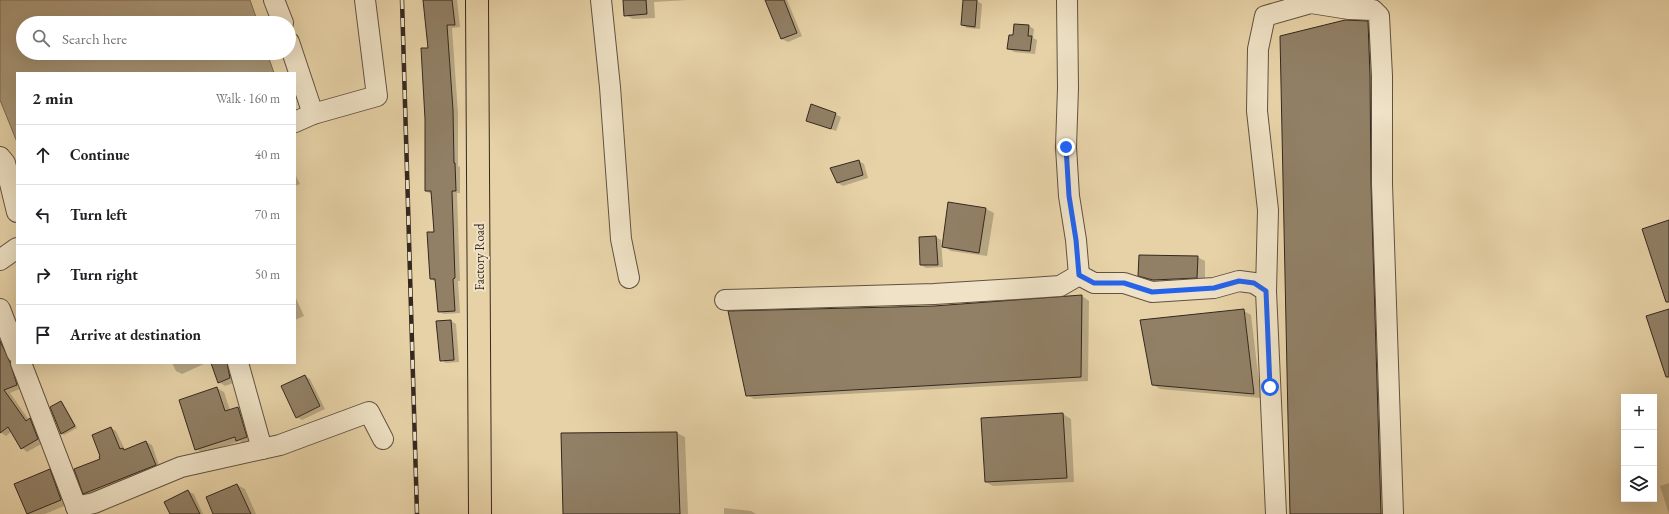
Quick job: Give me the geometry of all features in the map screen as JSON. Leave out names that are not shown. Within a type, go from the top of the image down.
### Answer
[{"type":"main road","name":"Factory Road","points":[[478,0],[480,514]]},
{"type":"street","points":[[274,0],[280,16]]},
{"type":"street","points":[[296,77],[304,118],[377,96],[365,0]]},
{"type":"street","points":[[601,0],[610,87],[621,239],[629,278]]},
{"type":"street","points":[[1067,0],[1068,88],[1066,147],[1069,196],[1076,240],[1079,275]]},
{"type":"street","points":[[1276,514],[1266,291],[1268,210],[1257,111],[1258,49],[1265,16],[1311,3],[1349,9],[1373,10],[1379,16],[1382,69],[1382,184],[1393,514]]},
{"type":"street","points":[[293,60],[295,72]]},
{"type":"street","points":[[0,157],[5,163],[16,208]]},
{"type":"street","points":[[0,260],[16,249]]},
{"type":"street","points":[[1079,275],[1094,283],[1124,283],[1152,292],[1214,288],[1239,281],[1254,283],[1266,291]]},
{"type":"street","points":[[724,300],[934,294],[1023,289],[1060,286],[1079,275]]},
{"type":"street","points":[[0,309],[16,350]]},
{"type":"street","points":[[21,364],[78,511],[181,467],[280,445],[369,412],[383,440]]},
{"type":"street","points":[[238,364],[262,449]]},
{"type":"shaded area","points":[[0,0],[250,0],[256,16],[16,16],[16,60],[269,60],[274,72],[16,72],[16,140],[0,100]]},
{"type":"building","points":[[423,0],[452,0],[455,25],[447,25],[453,110],[456,191],[452,191],[455,311],[438,312],[435,279],[430,279],[427,232],[434,232],[431,191],[425,191],[425,119],[421,48],[428,48]]},
{"type":"building","points":[[623,0],[646,0],[647,14],[624,16]]},
{"type":"building","points":[[765,0],[784,0],[797,33],[781,39]]},
{"type":"building","points":[[963,0],[977,0],[975,27],[961,25]]},
{"type":"building","points":[[1345,20],[1368,21],[1371,184],[1381,514],[1290,514],[1280,36]]},
{"type":"building","points":[[1014,24],[1029,25],[1028,36],[1032,36],[1030,51],[1007,49],[1009,35],[1013,35]]},
{"type":"building","points":[[811,104],[836,113],[831,129],[806,121]]},
{"type":"building","points":[[859,160],[863,175],[837,183],[830,168]]},
{"type":"building","points":[[948,202],[986,208],[979,253],[942,247]]},
{"type":"building","points":[[1669,220],[1669,302],[1666,302],[1642,229]]},
{"type":"building","points":[[936,236],[938,265],[920,265],[919,237]]},
{"type":"building","points":[[1139,255],[1198,256],[1197,278],[1153,280],[1138,276]]},
{"type":"building","points":[[1082,295],[1081,377],[746,396],[728,311],[934,306]]},
{"type":"building","points":[[1244,309],[1254,394],[1152,385],[1140,320]]},
{"type":"building","points":[[1669,309],[1669,377],[1666,377],[1646,316]]},
{"type":"building","points":[[451,320],[454,360],[440,361],[436,321]]},
{"type":"building","points":[[0,341],[10,362],[17,385],[4,390],[26,421],[30,418],[38,439],[21,449],[8,427],[0,433]]},
{"type":"building","points":[[211,364],[227,364],[230,378],[218,383]]},
{"type":"building","points":[[305,375],[320,406],[296,418],[281,386]]},
{"type":"building","points":[[217,387],[225,411],[238,407],[247,437],[236,441],[235,437],[195,450],[179,400]]},
{"type":"building","points":[[61,401],[75,426],[61,434],[50,407]]},
{"type":"building","points":[[1063,413],[1067,478],[985,482],[981,418]]},
{"type":"building","points":[[111,427],[120,449],[123,448],[124,450],[146,441],[156,465],[83,494],[74,469],[100,459],[92,435]]},
{"type":"building","points":[[677,432],[680,514],[563,514],[561,433]]},
{"type":"building","points":[[50,469],[61,500],[27,514],[14,484]]},
{"type":"building","points":[[237,484],[251,514],[213,514],[206,497]]},
{"type":"building","points":[[188,490],[200,514],[170,514],[164,502]]},
{"type":"railway","points":[[402,0],[417,514]]},
{"type":"route","points":[[1066,147],[1069,196],[1076,240],[1079,275],[1094,283],[1124,283],[1152,292],[1214,288],[1239,281],[1254,283],[1266,291],[1270,387]]}]
